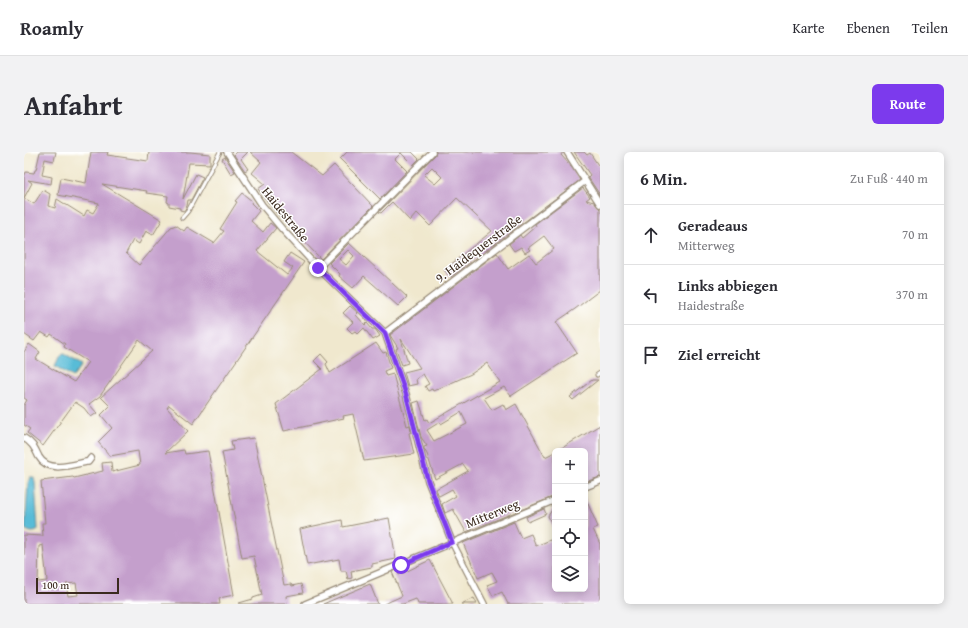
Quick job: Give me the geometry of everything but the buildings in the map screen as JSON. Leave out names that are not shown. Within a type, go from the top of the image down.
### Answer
[{"type":"street","name":"Haidestraße","points":[[227,152],[267,211],[282,229],[318,268],[385,333],[406,394],[428,481],[452,542],[484,604]]},
{"type":"street","points":[[318,268],[432,152]]},
{"type":"street","points":[[567,152],[600,204]]},
{"type":"street","name":"9. Haidequerstraße","points":[[385,333],[585,180]]},
{"type":"street","points":[[24,438],[31,442],[44,463],[52,466],[88,462],[91,458]]},
{"type":"street","points":[[588,486],[600,481]]},
{"type":"street","name":"Mitterweg","points":[[305,604],[552,501]]},
{"type":"lane","points":[[182,218],[188,211],[220,152]]},
{"type":"water","points":[[62,353],[82,365],[73,377],[55,366]]},
{"type":"water","points":[[30,477],[34,477],[35,482],[38,529],[37,531],[32,532],[25,529],[28,483]]},
{"type":"route","points":[[318,268],[385,333],[406,394],[416,439],[428,481],[452,542],[401,565]]}]
